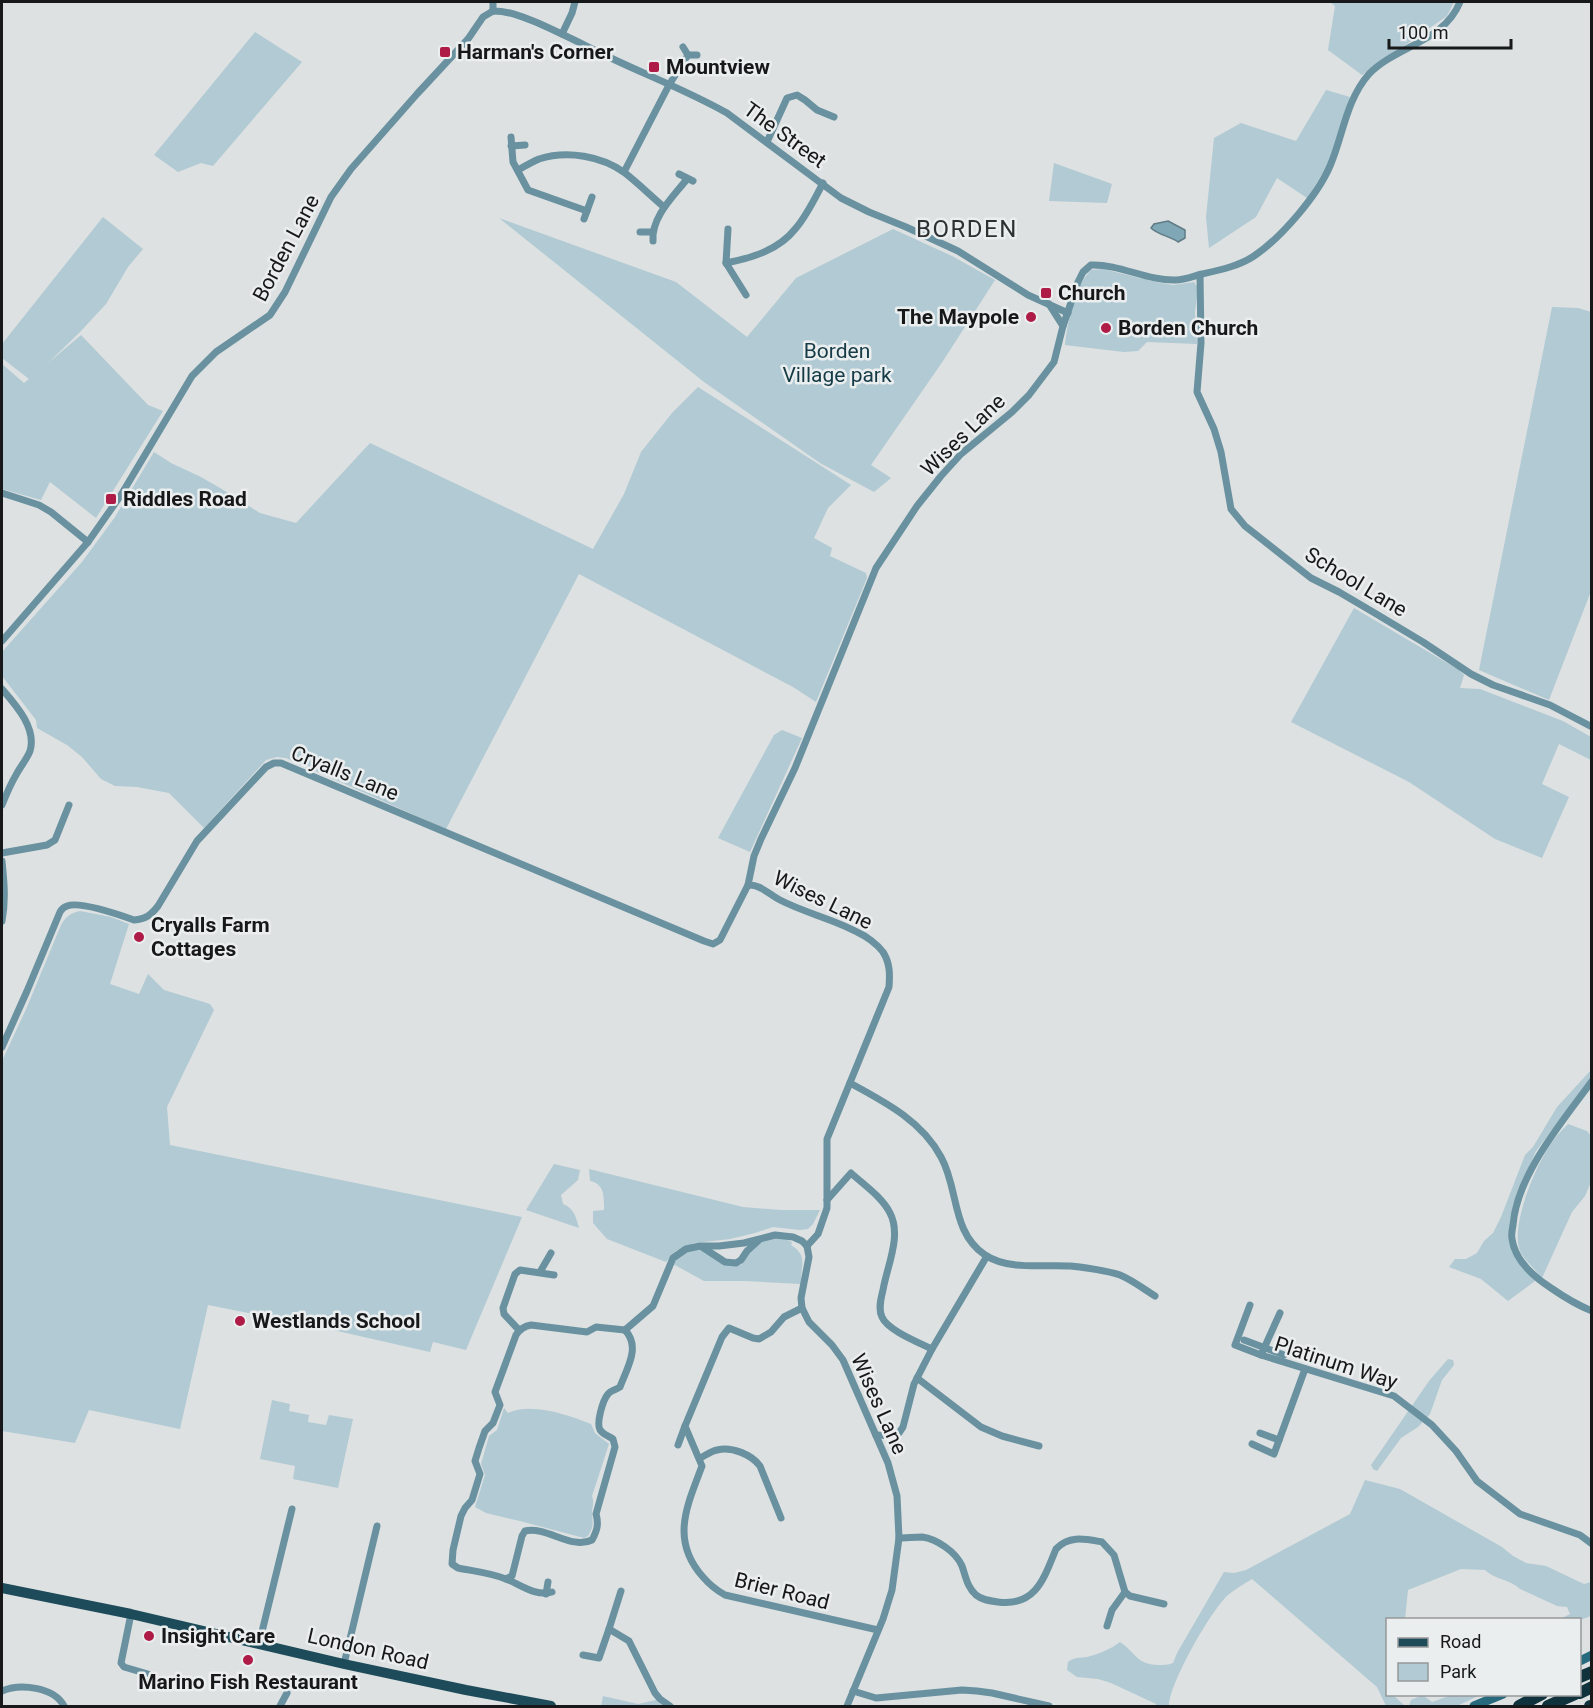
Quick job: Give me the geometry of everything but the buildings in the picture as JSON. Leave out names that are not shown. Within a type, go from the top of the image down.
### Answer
[{"type":"highway","points":[[1518,1707],[1540,1696]]},
{"type":"highway","points":[[1548,1707],[1573,1696]]},
{"type":"main road","name":"London Road","points":[[2,1588],[130,1614],[344,1664],[551,1707]]},
{"type":"street","points":[[493,2],[493,11]]},
{"type":"street","points":[[562,34],[575,2]]},
{"type":"street","points":[[1200,275],[1229,267],[1252,257],[1272,242],[1297,216],[1330,167],[1354,97],[1369,74],[1433,35],[1456,11],[1460,2]]},
{"type":"street","name":"The Street","points":[[493,11],[515,14],[708,102],[727,112],[841,198],[958,251],[1028,295],[1068,313]]},
{"type":"street","name":"Borden Lane","points":[[2,641],[88,542],[121,495],[192,376],[216,352],[270,315],[285,292],[331,197],[351,169],[468,39],[483,17],[493,11]]},
{"type":"street","points":[[624,172],[669,85],[693,55],[683,47]]},
{"type":"street","points":[[767,142],[788,98],[796,95],[817,110],[834,117]]},
{"type":"street","points":[[511,137],[513,162],[528,190],[587,211]]},
{"type":"street","points":[[511,146],[525,145]]},
{"type":"street","points":[[518,170],[540,159],[559,155],[595,158],[624,172],[664,207]]},
{"type":"street","points":[[653,241],[652,232],[664,207],[690,180],[679,174]]},
{"type":"street","points":[[726,263],[764,253],[783,241],[796,228],[823,183]]},
{"type":"street","points":[[584,219],[592,197]]},
{"type":"street","points":[[728,229],[726,263],[746,294]]},
{"type":"street","points":[[640,232],[652,232]]},
{"type":"street","name":"Wises Lane","points":[[847,1707],[892,1590],[899,1538],[897,1496],[894,1481],[876,1435],[843,1360],[832,1345],[809,1322],[801,1308],[801,1298],[809,1257],[807,1246],[818,1234],[827,1208],[827,1139],[889,987],[891,970],[883,952],[857,932],[799,909],[754,885],[748,885],[754,856],[795,768],[876,568],[917,506],[948,469],[961,454],[1029,395],[1054,362],[1063,326],[1083,272],[1091,265],[1102,264],[1156,279],[1177,280],[1200,275]]},
{"type":"street","name":"School Lane","points":[[1200,275],[1201,343],[1197,392],[1214,429],[1221,452],[1231,509],[1245,526],[1311,578],[1423,642],[1471,674],[1493,685],[1550,705],[1592,727]]},
{"type":"street","points":[[1049,304],[1063,326]]},
{"type":"street","points":[[2,493],[45,508],[88,542]]},
{"type":"street","points":[[2,688],[28,726],[31,746],[2,805]]},
{"type":"street","name":"Cryalls Lane","points":[[2,1047],[63,908],[67,905],[88,907],[134,920],[142,920],[151,915],[197,842],[266,767],[274,763],[282,764],[713,944],[720,940],[748,885]]},
{"type":"street","points":[[2,853],[47,845],[55,840],[69,805]]},
{"type":"street","points":[[2,861],[5,886],[2,921]]},
{"type":"street","points":[[1592,1081],[1539,1155],[1518,1197],[1513,1218],[1512,1239],[1516,1253],[1534,1277],[1583,1308],[1592,1311]]},
{"type":"street","points":[[850,1083],[907,1117],[936,1147],[950,1178],[962,1228],[969,1240],[987,1256],[1001,1262],[1026,1266],[1072,1266],[1119,1275],[1155,1296]]},
{"type":"street","points":[[827,1200],[851,1173],[890,1212],[895,1233],[880,1303],[881,1317],[900,1332],[932,1349]]},
{"type":"street","points":[[625,1330],[653,1306],[673,1258],[686,1249],[749,1242],[775,1235],[802,1241],[807,1246]]},
{"type":"street","points":[[700,1246],[724,1262],[736,1263],[760,1239]]},
{"type":"street","points":[[540,1272],[551,1253]]},
{"type":"street","points":[[876,1435],[894,1436],[903,1427],[914,1384],[987,1256]]},
{"type":"street","points":[[519,1330],[504,1314],[503,1308],[515,1274],[520,1270],[554,1275]]},
{"type":"street","name":"Platinum Way","points":[[1250,1305],[1235,1345],[1261,1356],[1394,1396],[1432,1425],[1456,1451],[1477,1481],[1520,1514],[1580,1535],[1592,1544]]},
{"type":"street","points":[[678,1445],[722,1337],[729,1328],[759,1339],[771,1332],[784,1317],[801,1308]]},
{"type":"street","points":[[1261,1356],[1280,1313]]},
{"type":"street","points":[[506,1579],[512,1576],[525,1531],[535,1530],[581,1543],[592,1540],[596,1533],[598,1523],[596,1514],[615,1446],[613,1439],[600,1431],[598,1423],[606,1396],[620,1387],[632,1354],[633,1344],[625,1330],[596,1327],[587,1332],[525,1326],[516,1335],[495,1392],[500,1405],[494,1423],[485,1431],[479,1448],[475,1461],[480,1474],[472,1500],[461,1516],[451,1561],[458,1568],[506,1579],[522,1587],[549,1593],[548,1582]]},
{"type":"street","points":[[1244,1340],[1284,1355]]},
{"type":"street","points":[[1252,1444],[1274,1454],[1305,1369]]},
{"type":"street","points":[[917,1378],[981,1427],[1002,1436],[1039,1446]]},
{"type":"street","points":[[685,1426],[700,1458],[718,1450],[738,1452],[755,1459],[781,1518]]},
{"type":"street","points":[[1260,1432],[1279,1440]]},
{"type":"street","name":"Brier Road","points":[[700,1458],[702,1466],[684,1522],[685,1542],[693,1566],[711,1586],[734,1598],[878,1630]]},
{"type":"street","points":[[259,1644],[292,1509]]},
{"type":"street","points":[[344,1664],[377,1526]]},
{"type":"street","points":[[899,1538],[932,1539],[951,1551],[977,1596],[1004,1603],[1015,1603],[1034,1592],[1043,1581],[1056,1549],[1067,1540],[1102,1542],[1114,1555],[1125,1592],[1130,1596],[1164,1604]]},
{"type":"street","points":[[583,1655],[599,1658],[621,1591]]},
{"type":"street","points":[[1107,1626],[1112,1610],[1125,1592]]},
{"type":"street","points":[[130,1614],[121,1663],[124,1667],[148,1674]]},
{"type":"street","points":[[609,1629],[629,1641],[655,1693],[670,1707]]},
{"type":"street","points":[[2,1691],[21,1687],[49,1693],[57,1696],[64,1707]]},
{"type":"street","points":[[853,1691],[876,1698],[962,1690],[977,1691],[1049,1707]]},
{"type":"street","points":[[280,1707],[287,1693]]},
{"type":"street","points":[[1474,1707],[1501,1696]]},
{"type":"green space","points":[[1330,2],[1454,2],[1447,16],[1362,75],[1328,50],[1335,6]]},
{"type":"green space","points":[[255,32],[302,62],[213,166],[201,163],[178,172],[154,155]]},
{"type":"green space","points":[[1326,90],[1350,97],[1329,163],[1307,198],[1277,178],[1256,217],[1209,248],[1206,217],[1214,138],[1241,123],[1296,141]]},
{"type":"green space","points":[[1054,163],[1112,184],[1107,203],[1049,201]]},
{"type":"green space","points":[[103,217],[143,249],[128,267],[106,304],[47,364],[81,335],[148,405],[163,411],[96,518],[50,482],[41,500],[2,489],[2,364],[24,383],[29,379],[2,358],[2,344]]},
{"type":"green space","name":"Borden Village park","points":[[499,218],[676,282],[747,337],[796,278],[893,229],[952,256],[995,280],[943,361],[871,465],[891,478],[874,492],[820,463],[704,382]]},
{"type":"green space","points":[[1103,269],[1173,285],[1194,282],[1198,288],[1195,312],[1197,344],[1147,342],[1138,351],[1124,352],[1065,345],[1070,315],[1080,286],[1091,270]]},
{"type":"green space","points":[[1552,307],[1578,308],[1591,312],[1591,591],[1549,700],[1479,670]]},
{"type":"green space","points":[[698,387],[851,485],[828,508],[814,538],[832,548],[830,556],[866,573],[867,578],[816,702],[793,687],[579,574],[446,829],[286,758],[277,757],[266,760],[204,828],[169,793],[137,787],[115,786],[101,779],[82,757],[67,745],[37,728],[36,720],[2,676],[2,652],[82,562],[115,517],[154,452],[260,513],[296,523],[370,443],[593,549],[624,494],[641,452],[672,413]]},
{"type":"green space","points":[[1354,608],[1459,670],[1464,675],[1460,688],[1480,689],[1563,721],[1591,737],[1591,760],[1559,744],[1542,784],[1569,797],[1542,858],[1495,839],[1409,782],[1291,722]]},
{"type":"green space","points":[[782,730],[802,738],[750,852],[718,838],[774,735]]},
{"type":"green space","points":[[80,911],[111,917],[129,924],[110,984],[139,994],[148,974],[164,990],[210,1004],[214,1010],[167,1107],[170,1145],[522,1217],[466,1350],[433,1342],[430,1352],[208,1305],[180,1429],[89,1410],[75,1443],[2,1431],[2,1061],[61,925],[69,915]]},
{"type":"green space","points":[[1591,1070],[1591,1078],[1536,1151],[1516,1196],[1508,1238],[1515,1257],[1535,1281],[1508,1301],[1481,1279],[1449,1267],[1455,1259],[1466,1259],[1477,1253],[1484,1241],[1493,1233],[1525,1155],[1533,1147],[1557,1107]]},
{"type":"green space","points":[[1568,1124],[1587,1131],[1591,1136],[1591,1182],[1585,1196],[1572,1212],[1542,1278],[1521,1253],[1518,1228],[1526,1196],[1539,1164],[1546,1151]]},
{"type":"green space","points":[[554,1164],[580,1170],[578,1180],[561,1195],[563,1204],[574,1213],[579,1228],[526,1210]]},
{"type":"green space","points":[[589,1169],[743,1207],[820,1210],[808,1229],[773,1227],[730,1239],[695,1243],[676,1251],[666,1262],[607,1239],[593,1223],[593,1211],[604,1210],[604,1200],[599,1185],[590,1181]]},
{"type":"green space","points":[[772,1238],[782,1238],[792,1242],[791,1245],[800,1253],[802,1258],[801,1284],[704,1281],[673,1264],[679,1256],[696,1248],[729,1265],[741,1265],[754,1246]]},
{"type":"green space","points":[[1448,1359],[1453,1360],[1454,1365],[1442,1380],[1430,1414],[1418,1427],[1401,1438],[1377,1471],[1373,1469],[1371,1465],[1429,1381]]},
{"type":"green space","points":[[272,1400],[290,1404],[289,1411],[309,1415],[308,1422],[326,1425],[329,1415],[353,1419],[338,1488],[293,1479],[295,1466],[260,1459]]},
{"type":"green space","points":[[504,1408],[508,1413],[539,1409],[572,1417],[591,1424],[595,1433],[609,1444],[592,1496],[593,1524],[588,1536],[584,1538],[486,1513],[475,1507],[485,1475],[481,1464],[489,1436],[497,1430]]},
{"type":"green space","points":[[1365,1480],[1400,1489],[1526,1563],[1546,1566],[1584,1584],[1591,1582],[1591,1616],[1581,1620],[1564,1618],[1570,1614],[1567,1607],[1557,1606],[1485,1570],[1461,1569],[1408,1590],[1405,1618],[1386,1618],[1386,1696],[1394,1696],[1405,1706],[1386,1706],[1377,1687],[1252,1579],[1228,1595],[1212,1616],[1183,1665],[1169,1706],[1155,1706],[1156,1704],[1111,1683],[1077,1677],[1067,1670],[1070,1660],[1100,1653],[1120,1642],[1145,1663],[1166,1665],[1173,1663],[1224,1572],[1234,1573],[1246,1570],[1350,1514]]},
{"type":"green space","points":[[603,1696],[638,1704],[656,1700],[663,1706],[601,1706]]},
{"type":"green space","points":[[1421,1696],[1432,1702],[1449,1696],[1478,1696],[1457,1706],[1409,1706],[1411,1700]]},
{"type":"shaded area","points":[[1168,221],[1185,230],[1185,238],[1178,242],[1151,228],[1154,224]]},
{"type":"place","name":"Harman's Corner","points":[[445,52]]},
{"type":"place","name":"Mountview","points":[[654,67]]},
{"type":"place","name":"Church","points":[[1046,293]]},
{"type":"place","name":"The Maypole","points":[[1031,317]]},
{"type":"place","name":"Borden Church","points":[[1106,328]]},
{"type":"place","name":"Riddles Road","points":[[111,499]]},
{"type":"place","name":"Cryalls Farm Cottages","points":[[139,937]]},
{"type":"place","name":"Westlands School","points":[[240,1321]]},
{"type":"place","name":"Insight Care","points":[[149,1636]]},
{"type":"place","name":"Marino Fish Restaurant","points":[[248,1660]]},
{"type":"district","name":"BORDEN","points":[[967,229]]}]
